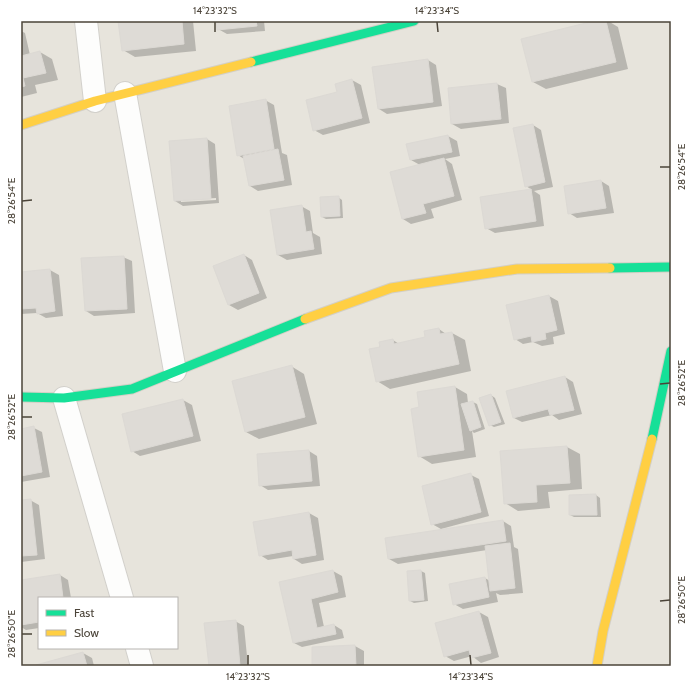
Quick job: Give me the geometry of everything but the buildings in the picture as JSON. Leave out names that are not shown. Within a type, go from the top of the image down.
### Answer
[{"type":"street","points":[[86,21],[95,101]]},
{"type":"street","points":[[21,125],[95,101],[414,21]]},
{"type":"street","points":[[125,94],[175,371]]},
{"type":"street","points":[[21,397],[64,398],[132,389],[294,323],[391,288],[517,269],[671,268]]},
{"type":"street","points":[[597,666],[603,631],[664,419],[671,351]]},
{"type":"street","points":[[64,398],[122,597]]},
{"type":"street","points":[[137,649],[142,666]]},
{"type":"shaded area","points":[[21,21],[671,21],[671,666],[21,666]]},
{"type":"traffic: fast","points":[[251,62],[414,21]]},
{"type":"traffic: fast","points":[[610,268],[671,267]]},
{"type":"traffic: fast","points":[[21,397],[64,398],[132,389],[305,319]]},
{"type":"traffic: fast","points":[[652,439],[671,351]]},
{"type":"traffic: slow","points":[[21,125],[95,101],[251,62]]},
{"type":"traffic: slow","points":[[305,319],[391,288],[517,269],[610,268]]},
{"type":"traffic: slow","points":[[597,666],[603,631],[652,439]]}]
